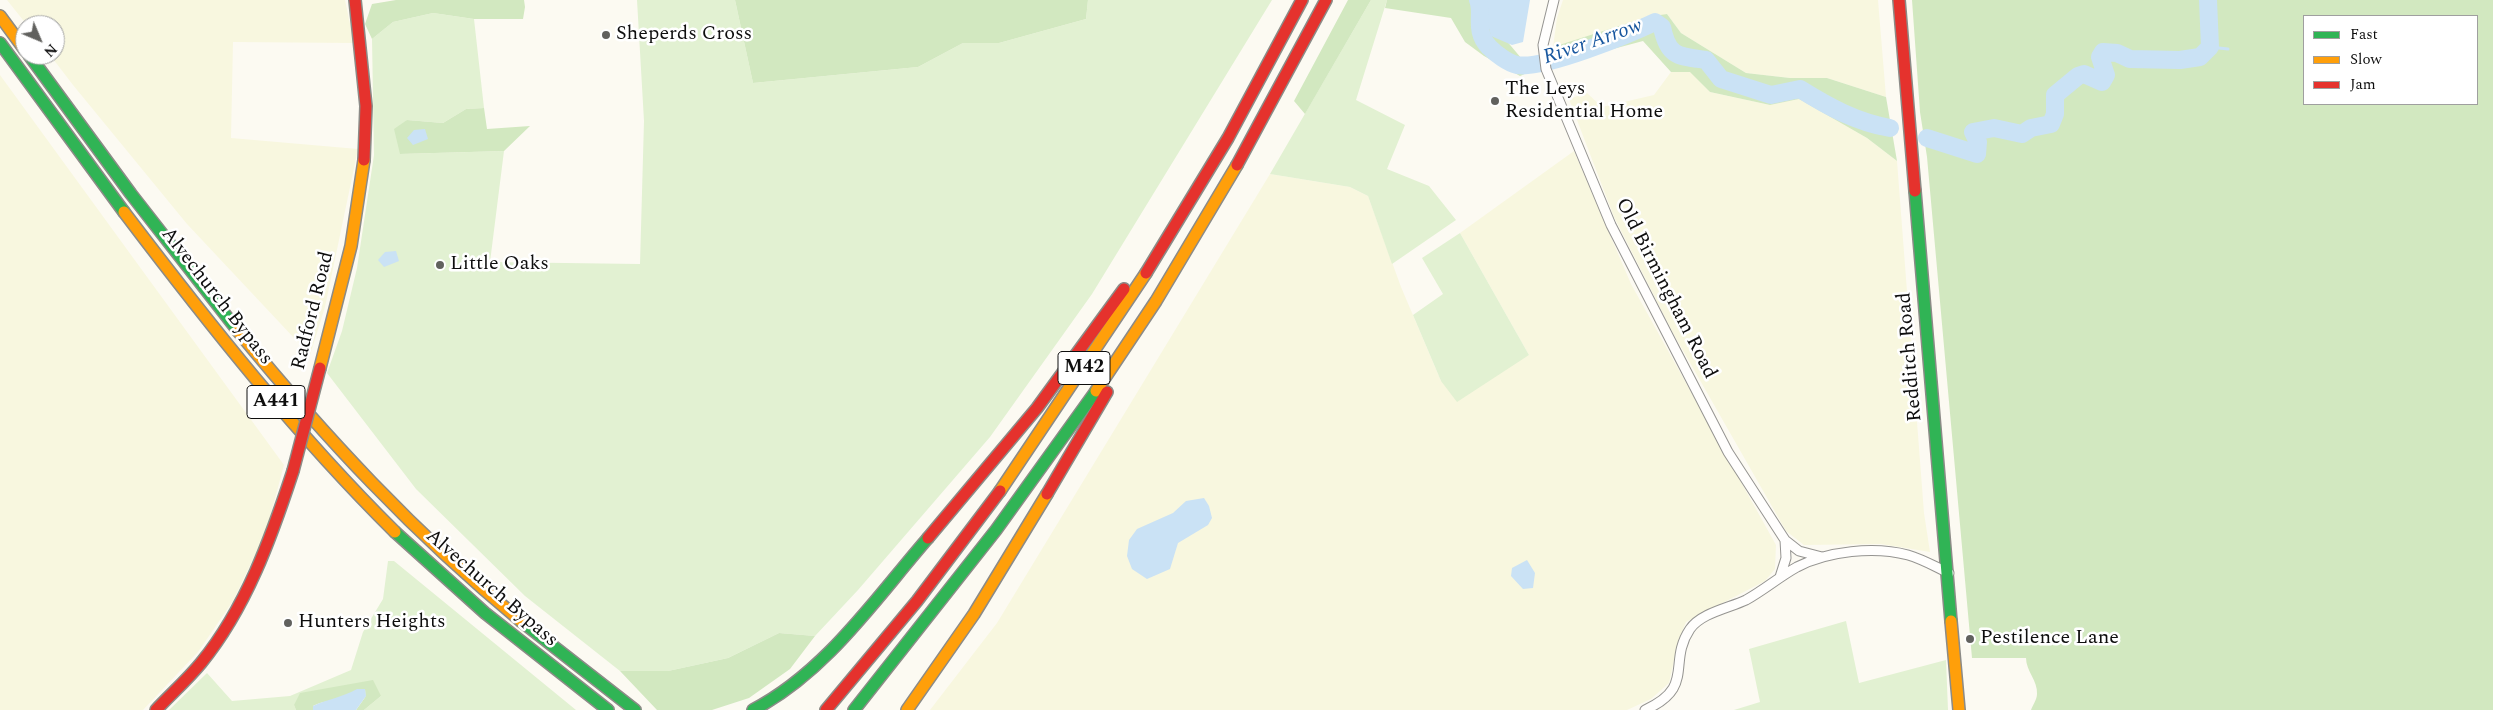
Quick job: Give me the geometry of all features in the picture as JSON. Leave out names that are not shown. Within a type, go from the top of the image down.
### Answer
[{"type":"main road","name":"Radford Road","points":[[156,710],[205,658],[250,587],[278,522],[293,471],[330,334],[362,190],[366,120],[355,0]]},
{"type":"main road","name":"M42","points":[[826,710],[946,564],[1024,458],[1175,227],[1265,73],[1302,0]]},
{"type":"main road","name":"M42","points":[[854,710],[919,631],[1010,511],[1130,341],[1236,168],[1326,0]]},
{"type":"main road","name":"Redditch Road","points":[[1899,0],[1960,710]]},
{"type":"main road","points":[[0,16],[15,36]]},
{"type":"main road","name":"Alvechurch Bypass","points":[[0,43],[207,319],[299,430],[371,506],[450,582],[513,636],[608,710]]},
{"type":"main road","name":"Alvechurch Bypass","points":[[37,65],[221,310],[312,419],[392,502],[475,582],[520,621],[636,710]]},
{"type":"main road","name":"M42","points":[[753,710],[770,703],[799,682],[966,495],[1038,407],[1127,284],[1175,227]]},
{"type":"main road","name":"M42","points":[[907,710],[974,614],[1024,534],[1104,398],[1130,341]]},
{"type":"street","name":"Old Birmingham Road","points":[[1554,0],[1544,35],[1546,69],[1611,225],[1728,452],[1785,540],[1799,551],[1822,557]]},
{"type":"street","points":[[1780,577],[1786,558],[1785,540]]},
{"type":"street","points":[[1645,710],[1662,701],[1675,688],[1685,637],[1691,627],[1711,614],[1747,599],[1780,577],[1822,557],[1858,552],[1894,552],[1910,555],[1949,573]]},
{"type":"green space","points":[[7,0],[345,0],[354,43],[233,42],[231,138],[358,149],[325,307],[310,355],[187,224],[58,65],[65,65],[65,15],[19,15]]},
{"type":"green space","points":[[396,0],[524,0],[525,7],[523,19],[474,19],[433,13],[393,22],[372,39],[365,24],[372,4]]},
{"type":"green space","points":[[637,0],[735,0],[753,83],[918,67],[963,43],[999,43],[1086,19],[1088,0],[1272,0],[1092,294],[990,437],[858,590],[815,636],[779,633],[728,658],[668,671],[620,671],[525,596],[416,489],[327,373],[342,331],[357,268],[374,155],[372,39],[393,22],[433,13],[474,19],[484,108],[466,109],[443,123],[407,120],[400,154],[504,151],[490,262],[640,264],[644,121]]},
{"type":"green space","points":[[735,0],[1088,0],[1086,19],[999,43],[963,43],[918,67],[753,83]]},
{"type":"green space","points":[[1348,0],[1371,0],[1305,114],[1294,101]]},
{"type":"green space","points":[[1371,0],[1387,0],[1356,100],[1405,125],[1387,169],[1429,186],[1456,220],[1392,264],[1368,196],[1350,187],[1270,174]]},
{"type":"green space","points":[[1387,0],[1487,0],[1495,27],[1532,71],[1520,76],[1484,56],[1465,42],[1451,18],[1385,8]]},
{"type":"green space","points":[[1563,0],[1878,0],[1886,97],[1827,78],[1790,78],[1746,73],[1681,33],[1667,14],[1553,47],[1557,18]]},
{"type":"green space","points":[[1912,0],[2493,0],[2493,710],[2031,710],[2036,698],[2037,689],[2026,658],[1972,658],[1927,157],[1920,112]]},
{"type":"green space","points":[[1667,14],[1681,33],[1746,73],[1790,78],[1827,78],[1886,97],[1897,161],[1867,138],[1799,99],[1770,105],[1710,92],[1690,72],[1671,72],[1643,41],[1557,64],[1553,47],[1647,17]]},
{"type":"green space","points":[[1690,71],[1710,92],[1770,105],[1799,99],[1867,138],[1897,161],[1924,513],[1930,552],[1881,544],[1804,545],[1786,531],[1673,333],[1614,217],[1569,99],[1587,93],[1602,107],[1654,95],[1671,72]]},
{"type":"green space","points":[[0,75],[284,465],[266,532],[233,601],[198,652],[143,710],[0,710]]},
{"type":"green space","points":[[484,108],[487,129],[530,126],[504,151],[400,154],[394,129],[407,120],[443,123],[466,109]]},
{"type":"green space","points":[[1574,151],[1631,284],[1776,545],[1775,569],[1765,581],[1686,622],[1678,642],[1669,683],[1651,699],[1627,710],[930,710],[997,623],[1270,174],[1350,187],[1368,196],[1401,287],[1441,381],[1529,355],[1460,233]]},
{"type":"green space","points":[[1460,233],[1529,355],[1457,402],[1441,381],[1413,315],[1443,294],[1422,258]]},
{"type":"green space","points":[[388,561],[394,561],[576,710],[364,710],[381,696],[294,705],[296,710],[169,710],[207,673],[232,701],[290,696],[351,670],[363,632],[383,599]]},
{"type":"green space","points":[[1846,621],[1859,683],[1946,660],[1948,710],[1734,710],[1760,702],[1749,649]]},
{"type":"green space","points":[[779,633],[815,636],[790,669],[749,698],[712,710],[657,710],[620,671],[668,671],[728,658]]},
{"type":"green space","points":[[373,680],[381,696],[364,710],[356,710],[366,696],[365,689],[317,704],[313,706],[313,710],[296,710],[294,705],[300,693]]},
{"type":"water","points":[[1487,0],[1530,0],[1523,42],[1512,45],[1491,36],[1487,21]]},
{"type":"water","points":[[425,129],[428,139],[413,145],[407,138],[414,130]]},
{"type":"water","points":[[396,251],[399,261],[384,267],[378,260],[385,252]]},
{"type":"water","points":[[1204,498],[1209,506],[1212,518],[1208,525],[1178,543],[1170,569],[1147,579],[1132,569],[1127,556],[1129,540],[1137,529],[1173,513],[1186,501]]},
{"type":"water","points":[[1527,560],[1535,573],[1533,588],[1523,589],[1511,576],[1512,568]]},
{"type":"water","points":[[357,689],[365,689],[366,696],[356,710],[313,710],[313,706]]},
{"type":"waterway","name":"River Arrow","points":[[1478,0],[1480,5],[1480,28],[1484,41],[1495,52],[1517,65],[1529,65],[1565,57],[1655,22],[1662,27],[1664,37],[1671,50],[1681,56],[1706,60],[1721,79],[1771,95],[1800,89],[1843,113],[1866,122],[1890,128]]},
{"type":"waterway","name":"River Arrow","points":[[1927,138],[1977,154],[1978,142],[1973,132],[1994,128],[2022,134],[2031,128],[2051,124],[2055,114],[2055,95],[2078,76],[2084,74],[2102,82],[2106,75],[2100,57],[2103,52],[2117,53],[2130,59],[2180,60],[2200,57],[2210,47],[2208,0]]},
{"type":"waterway","points":[[2210,47],[2228,49]]},
{"type":"traffic: fast","points":[[0,43],[124,212]]},
{"type":"traffic: fast","points":[[36,65],[131,194],[238,331]]},
{"type":"traffic: fast","points":[[1915,191],[1951,621]]},
{"type":"traffic: fast","points":[[854,710],[996,530],[1096,391]]},
{"type":"traffic: fast","points":[[395,532],[485,613],[608,710]]},
{"type":"traffic: fast","points":[[753,710],[804,676],[826,655],[869,609],[928,538]]},
{"type":"traffic: fast","points":[[521,621],[635,710]]},
{"type":"traffic: slow","points":[[0,16],[15,36]]},
{"type":"traffic: slow","points":[[320,368],[351,246],[364,160]]},
{"type":"traffic: slow","points":[[1096,391],[1156,301],[1237,165]]},
{"type":"traffic: slow","points":[[124,212],[254,377],[358,495],[395,532]]},
{"type":"traffic: slow","points":[[1000,491],[1146,273]]},
{"type":"traffic: slow","points":[[238,331],[337,446],[372,483],[444,554],[521,621]]},
{"type":"traffic: slow","points":[[907,710],[974,614],[1047,494]]},
{"type":"traffic: slow","points":[[1951,621],[1959,710]]},
{"type":"traffic: jam","points":[[355,0],[366,106],[364,160]]},
{"type":"traffic: jam","points":[[1146,273],[1228,138],[1302,0]]},
{"type":"traffic: jam","points":[[1237,165],[1326,0]]},
{"type":"traffic: jam","points":[[1899,0],[1915,191]]},
{"type":"traffic: jam","points":[[928,538],[1037,408],[1124,289]]},
{"type":"traffic: jam","points":[[293,471],[320,368]]},
{"type":"traffic: jam","points":[[1047,494],[1107,392]]},
{"type":"traffic: jam","points":[[156,710],[201,663],[231,619],[256,572],[276,522],[293,471]]},
{"type":"traffic: jam","points":[[826,710],[917,601],[1000,491]]},
{"type":"place","name":"Sheperds Cross","points":[[606,35]]},
{"type":"place","name":"The Leys Residential Home","points":[[1495,101]]},
{"type":"place","name":"Little Oaks","points":[[440,265]]},
{"type":"place","name":"Hunters Heights","points":[[288,623]]},
{"type":"place","name":"Pestilence Lane","points":[[1970,639]]}]
